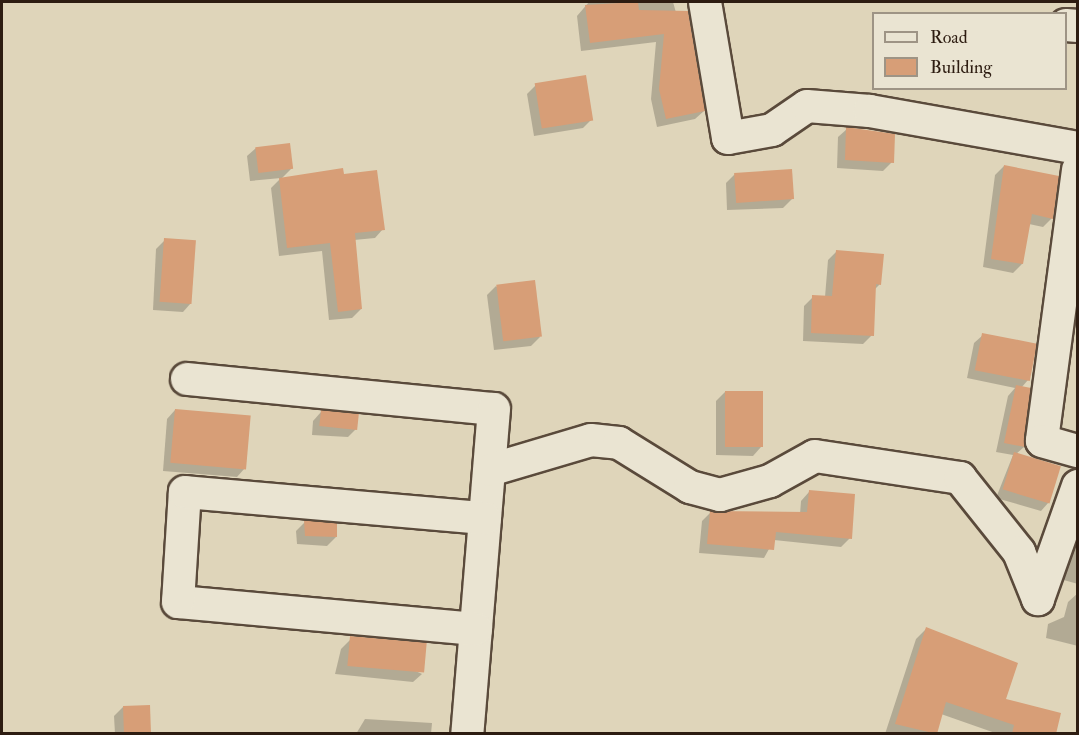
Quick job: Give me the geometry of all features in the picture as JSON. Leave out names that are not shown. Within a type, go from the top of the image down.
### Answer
[{"type":"street","points":[[705,2],[728,138],[772,130],[807,106],[870,111],[1077,148]]},
{"type":"street","points":[[1077,170],[1042,441],[1077,451]]},
{"type":"street","points":[[187,379],[494,409],[467,734]]},
{"type":"street","points":[[490,470],[591,440],[619,443],[690,487],[720,495],[770,481],[815,456],[960,478],[1019,552],[1038,599],[1077,486]]},
{"type":"street","points":[[476,629],[178,602],[185,492],[485,518]]},
{"type":"building","points":[[638,2],[639,10],[688,11],[705,111],[666,119],[659,89],[664,34],[590,43],[585,5]]},
{"type":"building","points":[[586,75],[593,120],[542,129],[535,83]]},
{"type":"building","points":[[846,127],[895,134],[894,163],[845,160]]},
{"type":"building","points":[[290,143],[293,169],[258,173],[255,147]]},
{"type":"building","points":[[1004,165],[1059,176],[1053,219],[1032,214],[1023,264],[991,259]]},
{"type":"building","points":[[343,168],[344,174],[377,170],[385,230],[355,233],[362,309],[338,312],[330,243],[287,248],[279,178]]},
{"type":"building","points":[[792,169],[794,199],[736,203],[734,173]]},
{"type":"building","points":[[164,238],[196,240],[191,304],[160,302]]},
{"type":"building","points":[[836,250],[884,254],[881,285],[876,284],[874,336],[811,333],[812,295],[832,296]]},
{"type":"building","points":[[535,280],[542,337],[503,341],[496,285]]},
{"type":"building","points":[[982,333],[1037,344],[1030,381],[975,370]]},
{"type":"building","points":[[1016,385],[1031,388],[1025,447],[1004,443]]},
{"type":"building","points":[[725,391],[763,391],[763,447],[725,447]]},
{"type":"building","points":[[175,409],[251,416],[246,469],[170,463]]},
{"type":"building","points":[[321,410],[359,414],[357,430],[319,426]]},
{"type":"building","points":[[1014,452],[1061,466],[1049,504],[1003,489]]},
{"type":"building","points":[[809,490],[855,494],[852,539],[776,532],[774,550],[707,544],[710,511],[807,512]]},
{"type":"building","points":[[304,520],[337,523],[337,537],[305,536]]},
{"type":"building","points":[[926,627],[1018,663],[1006,699],[1061,713],[1056,734],[1012,734],[1014,725],[946,702],[937,734],[895,724]]},
{"type":"building","points":[[350,636],[427,643],[424,673],[347,666]]},
{"type":"building","points":[[150,705],[151,734],[124,734],[123,706]]}]
